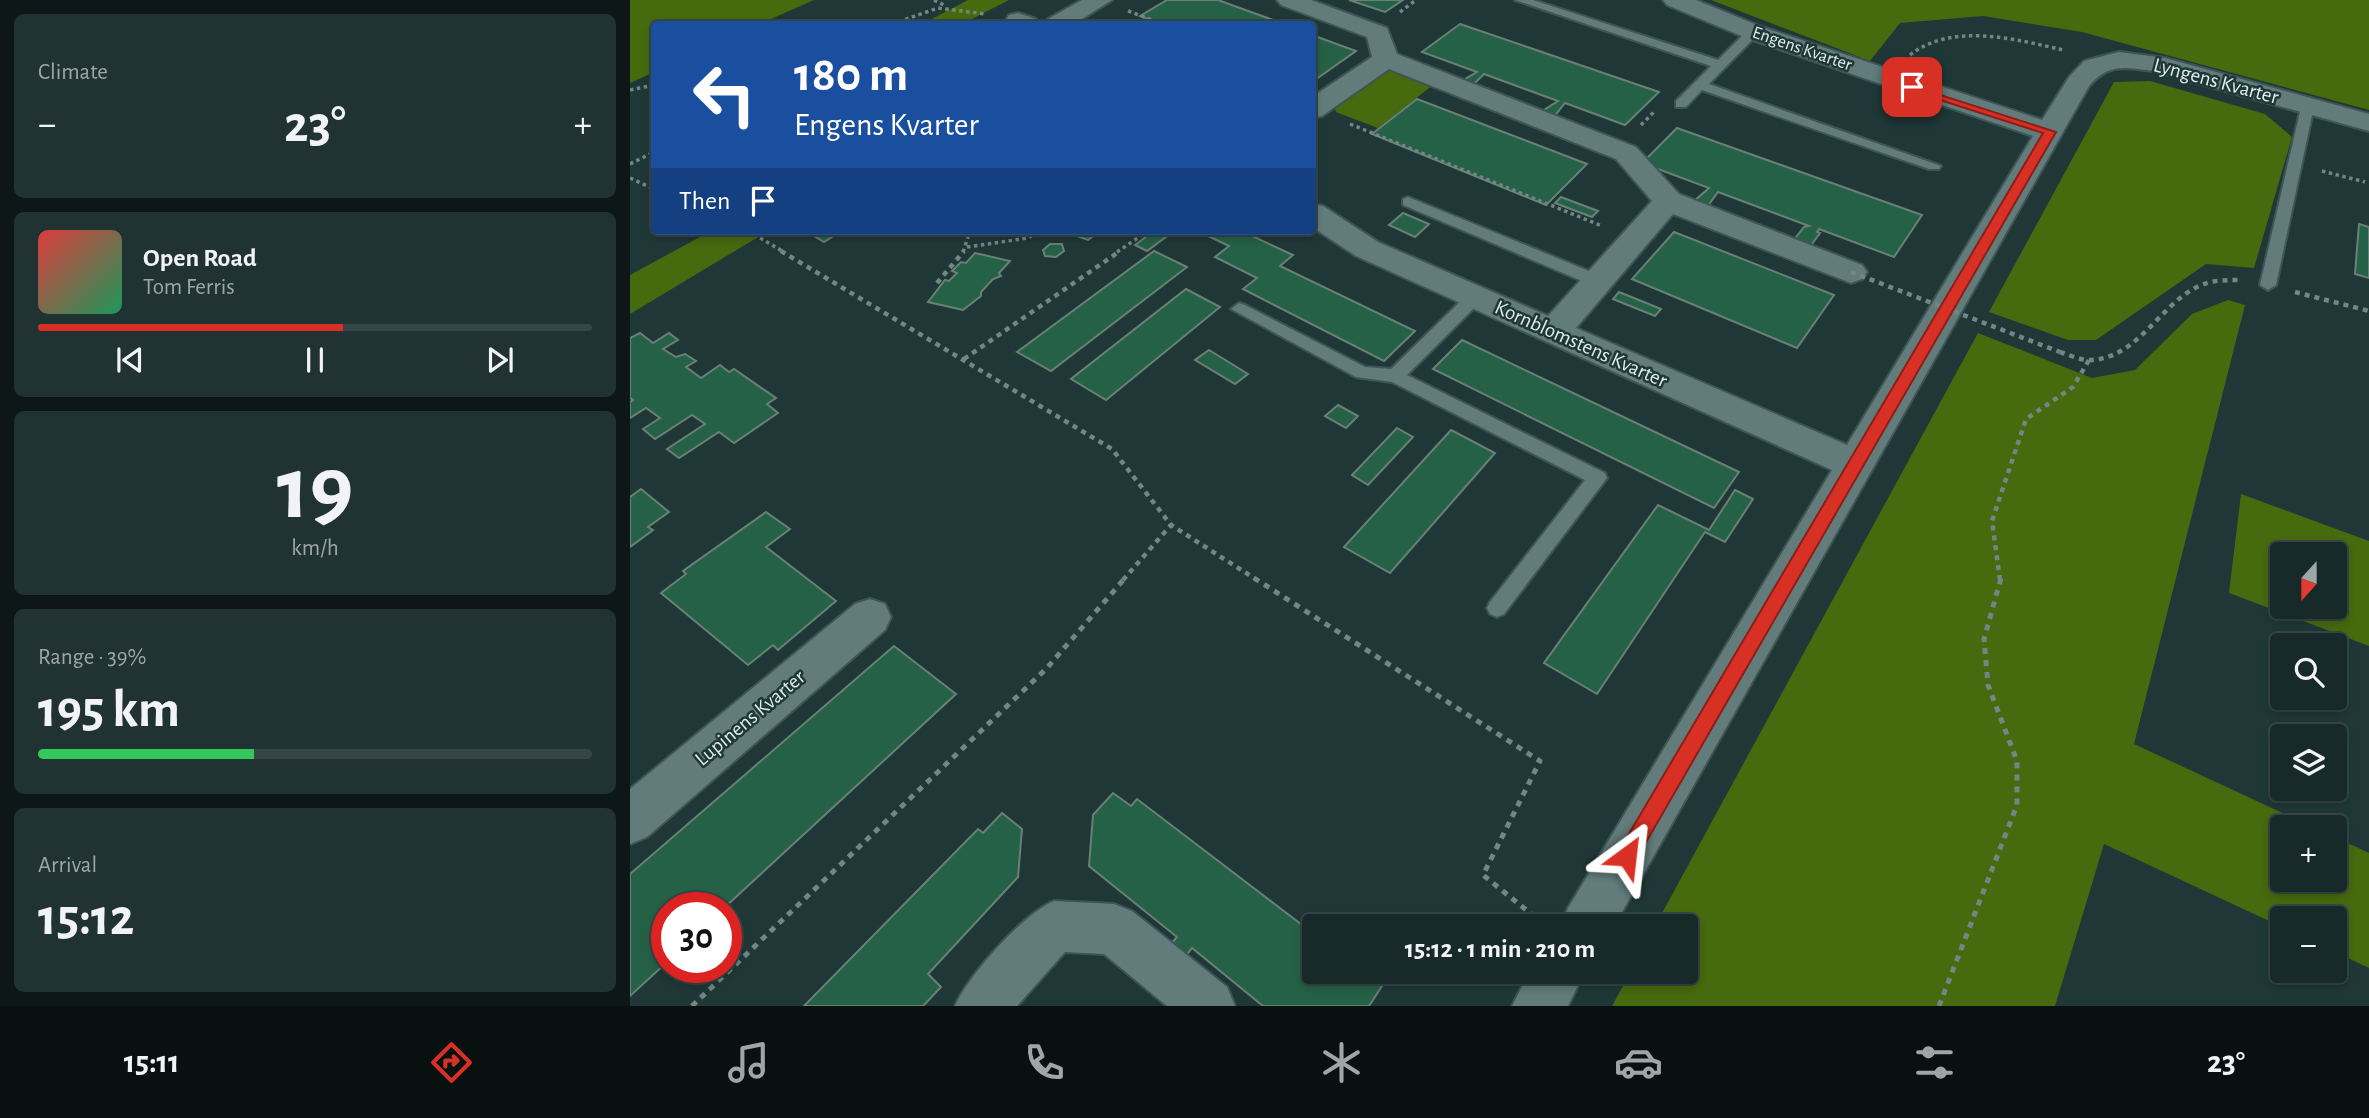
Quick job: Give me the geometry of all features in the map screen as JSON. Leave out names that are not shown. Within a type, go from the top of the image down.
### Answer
[{"type":"street","points":[[1062,21],[1100,0]]},
{"type":"street","points":[[1289,0],[1378,33],[1386,59]]},
{"type":"street","name":"Engens Kvarter","points":[[1675,0],[1753,32],[1889,80],[2050,132]]},
{"type":"street","points":[[1316,108],[1386,59]]},
{"type":"street","points":[[1386,59],[1626,153],[1668,201],[1851,272]]},
{"type":"street","name":"Lyngens Kvarter","points":[[1593,914],[2078,83],[2093,66],[2119,61],[2156,64],[2369,123]]},
{"type":"street","points":[[1553,331],[1668,201]]},
{"type":"street","name":"Kornblomstens Kvarter","points":[[1316,216],[1367,250],[1856,465]]},
{"type":"street","name":"Lupinens Kvarter","points":[[630,820],[870,617]]},
{"type":"street","points":[[982,1006],[1054,926],[1114,929],[1208,1006]]},
{"type":"street","points":[[1539,1006],[1552,984]]},
{"type":"lane","points":[[1521,0],[1720,65]]},
{"type":"lane","points":[[1681,104],[1753,32]]},
{"type":"lane","points":[[1699,85],[1934,166]]},
{"type":"lane","points":[[2269,285],[2306,106]]},
{"type":"lane","points":[[1408,202],[1595,281]]},
{"type":"lane","points":[[1395,376],[1475,297]]},
{"type":"lane","points":[[1239,309],[1362,373],[1395,376],[1598,478],[1497,608]]},
{"type":"path","points":[[937,1],[945,6],[1017,21]]},
{"type":"path","points":[[898,21],[919,11],[945,6]]},
{"type":"path","points":[[1889,80],[1916,48],[1949,37],[2022,40],[2070,52]]},
{"type":"path","points":[[630,90],[651,86]]},
{"type":"path","points":[[1626,153],[1642,124],[1663,103],[1681,104]]},
{"type":"path","points":[[1316,111],[1633,239]]},
{"type":"path","points":[[630,164],[651,154]]},
{"type":"path","points":[[2294,165],[2367,182]]},
{"type":"path","points":[[630,178],[651,188]]},
{"type":"path","points":[[755,235],[1112,449],[1171,525],[1540,761],[1483,875],[1531,914]]},
{"type":"path","points":[[937,283],[967,247],[969,235]]},
{"type":"path","points":[[967,247],[1032,235]]},
{"type":"path","points":[[964,359],[1142,235]]},
{"type":"path","points":[[1851,272],[2060,352],[2090,360],[2119,354],[2195,285],[2222,277],[2269,285],[2369,311]]},
{"type":"path","points":[[1939,1006],[2017,805],[2017,761],[1988,685],[1984,639],[2001,579],[1992,521],[2026,419],[2073,387],[2090,360]]},
{"type":"path","points":[[692,1006],[1046,669],[1171,525]]},
{"type":"green space","points":[[630,0],[814,0],[767,21],[651,21],[651,73],[630,83]]},
{"type":"green space","points":[[968,0],[1009,0],[968,21],[928,21]]},
{"type":"green space","points":[[1711,0],[2369,0],[2369,110],[2082,32],[1983,16],[1900,23],[1870,61]]},
{"type":"green space","points":[[1389,69],[1433,85],[1378,128],[1336,112],[1335,108]]},
{"type":"green space","points":[[2150,81],[2265,114],[2292,137],[2254,268],[2206,264],[2096,340],[2068,340],[1989,312],[2114,82]]},
{"type":"green space","points":[[704,235],[761,235],[630,314],[630,275]]},
{"type":"green space","points":[[2228,300],[2245,305],[2134,744],[2287,815],[2270,815],[2270,892],[2347,892],[2347,843],[2369,853],[2369,968],[2347,958],[2347,906],[2270,906],[2270,921],[2104,844],[2055,1006],[1612,1006],[1624,984],[1698,984],[1698,914],[1662,914],[1978,333],[2092,378],[2135,370],[2192,314]]},
{"type":"green space","points":[[2241,494],[2369,541],[2369,646],[2347,638],[2347,633],[2335,633],[2300,620],[2347,620],[2347,542],[2270,542],[2270,609],[2229,593]]},
{"type":"building","points":[[1167,0],[1218,0],[1276,21],[1154,21],[1140,16]]},
{"type":"building","points":[[1349,0],[1403,0],[1385,12]]},
{"type":"building","points":[[1460,24],[1659,92],[1625,125],[1565,103],[1553,118],[1539,113],[1558,101],[1484,74],[1471,87],[1460,82],[1477,72],[1422,52]]},
{"type":"building","points":[[1316,36],[1356,51],[1316,79]]},
{"type":"building","points":[[1417,99],[1587,164],[1546,205],[1372,134]]},
{"type":"building","points":[[1677,128],[1922,215],[1894,257],[1819,229],[1817,232],[1820,233],[1809,248],[1793,241],[1804,227],[1809,226],[1718,192],[1707,207],[1693,202],[1709,188],[1642,163]]},
{"type":"building","points":[[1561,197],[1598,211],[1592,217],[1555,203]]},
{"type":"building","points":[[1403,213],[1429,224],[1415,237],[1389,225]]},
{"type":"building","points":[[2359,224],[2369,227],[2369,278],[2355,274]]},
{"type":"building","points":[[1674,232],[1834,295],[1797,348],[1632,279]]},
{"type":"building","points":[[813,235],[835,235],[824,242]]},
{"type":"building","points":[[1074,235],[1095,235],[1088,240]]},
{"type":"building","points":[[1149,235],[1169,235],[1147,251],[1135,245]]},
{"type":"building","points":[[1206,235],[1250,235],[1293,255],[1280,266],[1415,331],[1384,361],[1243,289],[1257,278],[1215,257],[1229,246]]},
{"type":"building","points":[[1050,244],[1062,244],[1064,251],[1056,257],[1045,256],[1043,250]]},
{"type":"building","points":[[1154,251],[1187,267],[1051,371],[1017,352]]},
{"type":"building","points":[[975,253],[1010,261],[999,273],[1001,276],[993,279],[981,292],[981,296],[963,310],[928,302],[945,280],[949,281],[957,273],[952,271],[961,262],[966,263]]},
{"type":"building","points":[[1186,289],[1220,307],[1106,400],[1071,379]]},
{"type":"building","points":[[1619,292],[1661,309],[1655,316],[1613,299]]},
{"type":"building","points":[[640,333],[653,343],[669,333],[678,340],[663,349],[676,357],[685,354],[696,361],[686,367],[701,378],[720,365],[729,372],[734,369],[776,398],[767,404],[778,413],[734,443],[719,432],[679,458],[667,449],[705,424],[692,415],[655,439],[643,429],[660,418],[646,408],[630,418],[630,402],[633,400],[630,398],[630,338]]},
{"type":"building","points":[[1462,340],[1739,472],[1714,508],[1433,369]]},
{"type":"building","points":[[1209,350],[1248,374],[1235,384],[1195,360]]},
{"type":"building","points":[[1338,405],[1358,416],[1346,428],[1325,416]]},
{"type":"building","points":[[1397,428],[1413,437],[1368,485],[1352,475]]},
{"type":"building","points":[[1451,430],[1495,453],[1390,573],[1344,547]]},
{"type":"building","points":[[641,489],[669,512],[648,527],[653,530],[630,547],[630,497]]},
{"type":"building","points":[[1735,490],[1753,499],[1725,542],[1705,532],[1597,694],[1544,663],[1658,505],[1709,530]]},
{"type":"building","points":[[766,512],[790,529],[766,547],[836,601],[778,650],[773,645],[748,665],[661,593],[686,574],[683,571]]},
{"type":"building","points":[[894,646],[956,694],[741,892],[651,892],[651,977],[630,996],[630,874]]},
{"type":"building","points":[[1113,793],[1131,806],[1137,799],[1302,925],[1302,984],[1382,986],[1369,1006],[1263,1006],[1192,948],[1178,966],[1163,953],[1177,937],[1089,866],[1093,815]]},
{"type":"building","points":[[1002,813],[1022,829],[1018,877],[928,974],[941,987],[923,1006],[804,1006],[978,829],[983,833]]},
{"type":"route","points":[[1627,856],[2050,132],[1912,87]]}]
